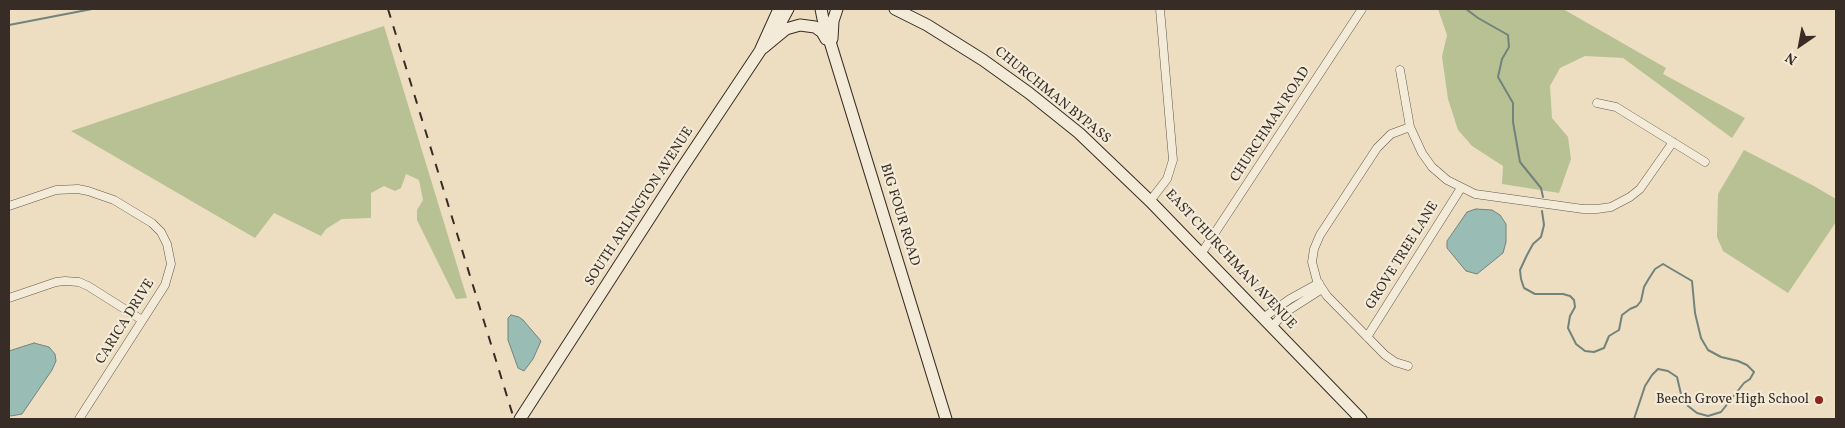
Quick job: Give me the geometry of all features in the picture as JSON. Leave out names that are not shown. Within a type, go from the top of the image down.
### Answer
[{"type":"street","name":"SOUTH ARLINGTON AVENUE","points":[[520,419],[760,51],[778,9]]},
{"type":"street","points":[[771,41],[788,9]]},
{"type":"street","points":[[832,48],[833,21],[837,9]]},
{"type":"street","name":"CHURCHMAN BYPASS","points":[[888,9],[927,25]]},
{"type":"street","name":"CHURCHMAN BYPASS","points":[[895,9],[927,25],[979,57],[1029,93],[1078,132],[1150,201]]},
{"type":"street","name":"EAST CHURCHMAN AVENUE","points":[[1160,9],[1173,160],[1167,179],[1150,201],[1361,419]]},
{"type":"street","name":"CHURCHMAN ROAD","points":[[1201,254],[1362,9]]},
{"type":"street","name":"BIG FOUR ROAD","points":[[820,12],[946,419]]},
{"type":"street","points":[[760,51],[786,29],[805,24],[819,29],[832,48]]},
{"type":"street","points":[[1400,70],[1410,126],[1417,144],[1432,167],[1447,180],[1475,194],[1574,208],[1597,209],[1611,207],[1630,197],[1640,189],[1673,142]]},
{"type":"street","points":[[1597,103],[1616,107],[1705,162]]},
{"type":"street","points":[[1408,366],[1395,362],[1385,355],[1320,286],[1312,265],[1314,249],[1320,236],[1382,140],[1410,126]]},
{"type":"street","name":"GROVE TREE LANE","points":[[1367,336],[1461,188]]},
{"type":"street","name":"CARICA DRIVE","points":[[9,206],[56,190],[78,189],[88,191],[114,200],[152,223],[161,232],[170,251],[170,272],[164,285],[79,419]]},
{"type":"street","points":[[9,298],[56,282],[79,282],[142,320]]},
{"type":"street","points":[[1263,318],[1290,299],[1320,286]]},
{"type":"street","points":[[1272,327],[1284,314],[1320,286]]},
{"type":"green space","points":[[1438,9],[1563,9],[1666,68],[1663,74],[1745,118],[1732,138],[1623,58],[1585,56],[1560,68],[1550,86],[1552,118],[1568,137],[1571,159],[1559,193],[1502,184],[1503,166],[1472,146],[1458,130],[1448,99],[1442,57],[1447,35]]},
{"type":"green space","points":[[384,26],[467,298],[456,299],[417,220],[417,210],[423,200],[419,180],[406,174],[401,188],[395,191],[384,186],[371,193],[371,218],[342,219],[326,229],[321,236],[274,213],[255,238],[71,131]]},
{"type":"green space","points":[[1744,150],[1836,199],[1836,222],[1788,293],[1723,251],[1717,237],[1718,194]]},
{"type":"water","points":[[1476,209],[1492,210],[1500,215],[1506,224],[1506,242],[1503,253],[1477,274],[1466,271],[1447,248],[1447,241],[1467,212]]},
{"type":"water","points":[[511,315],[523,320],[541,341],[533,359],[524,371],[518,368],[508,340],[508,318]]},
{"type":"water","points":[[34,343],[49,347],[55,354],[56,361],[22,414],[11,416],[9,415],[9,351]]},
{"type":"waterway","points":[[9,25],[92,9]]},
{"type":"waterway","points":[[1466,9],[1508,35],[1509,47],[1502,59],[1498,77],[1513,103],[1513,122],[1520,162],[1541,188],[1543,197]]},
{"type":"waterway","points":[[1542,211],[1544,225],[1541,237],[1533,244],[1527,255],[1520,270],[1521,279],[1524,288],[1535,294],[1563,294],[1570,296],[1574,300],[1575,307],[1570,316],[1568,328],[1576,344],[1585,351],[1594,352],[1604,348],[1609,336],[1619,330],[1622,315],[1637,306],[1641,301],[1644,287],[1648,280],[1655,269],[1663,264],[1692,281],[1695,313],[1701,338],[1708,350],[1721,357],[1747,365],[1754,372],[1721,412],[1708,416],[1697,413],[1688,406],[1681,394],[1677,377],[1668,371],[1658,369],[1645,386],[1634,419]]},
{"type":"railway","points":[[388,9],[514,419]]},
{"type":"place","name":"Beech Grove High School","points":[[1819,400]]}]
